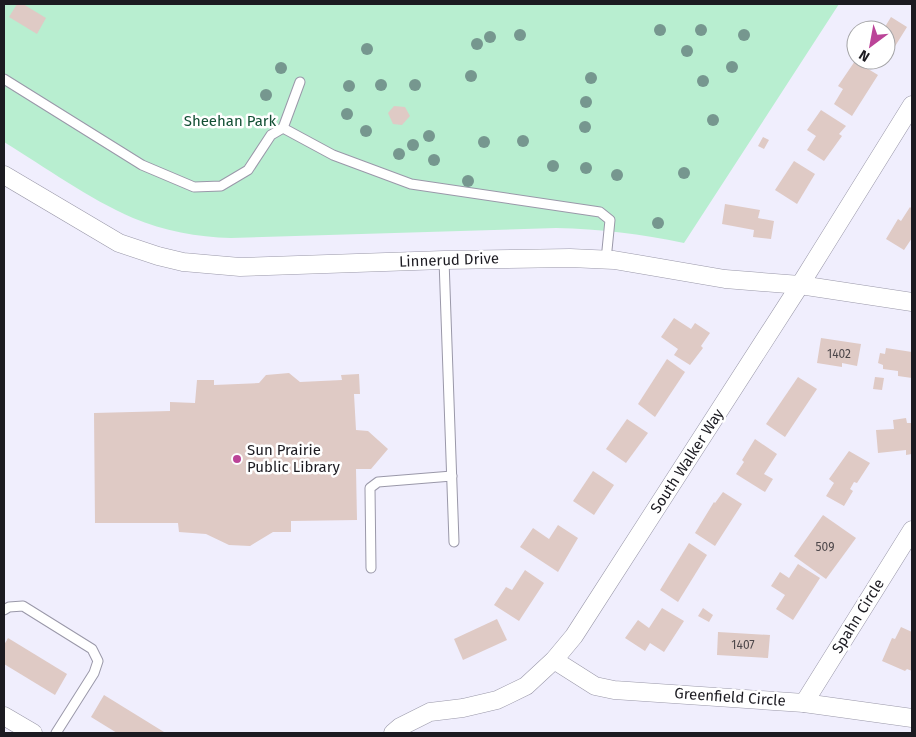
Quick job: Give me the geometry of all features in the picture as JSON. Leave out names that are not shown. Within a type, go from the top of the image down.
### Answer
[{"type":"street","name":"South Walker Way","points":[[393,733],[400,727],[430,712],[464,708],[497,700],[526,686],[554,660],[574,636],[800,285],[912,105]]},
{"type":"street","name":"Linnerud Drive","points":[[4,175],[113,240],[158,256],[183,262],[240,267],[570,258],[642,264],[725,279],[800,285],[912,302]]},
{"type":"street","name":"Spahn Circle","points":[[804,702],[912,530]]},
{"type":"street","name":"Greenfield Circle","points":[[554,660],[596,686],[614,690],[804,702],[912,718]]},
{"type":"street","points":[[4,716],[33,733]]},
{"type":"lane","points":[[4,79],[142,165],[194,186],[221,186],[248,170],[271,135],[283,128],[300,82]]},
{"type":"lane","points":[[283,128],[333,155],[411,184],[600,212],[610,220],[606,260]]},
{"type":"lane","points":[[444,260],[454,542]]},
{"type":"lane","points":[[371,568],[370,488],[378,482],[452,476]]},
{"type":"lane","points":[[4,610],[9,607],[23,606],[92,649],[98,662],[94,673],[56,733]]},
{"type":"green space","name":"Sheehan Park","points":[[4,4],[839,4],[684,243],[620,232],[556,228],[231,238],[181,232],[145,223],[100,202],[4,142]]},
{"type":"building","points":[[17,4],[23,4],[46,18],[37,34],[9,17]]},
{"type":"building","points":[[896,20],[907,27],[896,45]]},
{"type":"building","points":[[849,70],[870,70],[878,75],[852,116],[834,104],[843,89],[838,86]]},
{"type":"building","points":[[394,106],[405,107],[410,116],[402,125],[393,124],[388,113]]},
{"type":"building","points":[[821,110],[846,126],[839,134],[842,136],[824,161],[807,150],[816,136],[807,130]]},
{"type":"building","points":[[763,137],[769,140],[764,149],[758,146]]},
{"type":"building","points":[[794,161],[815,174],[797,204],[775,190]]},
{"type":"building","points":[[725,204],[760,210],[758,218],[774,221],[771,239],[753,237],[754,230],[722,224]]},
{"type":"building","points":[[910,207],[912,209],[912,238],[904,250],[886,239],[898,219],[901,221]]},
{"type":"building","points":[[674,318],[691,329],[695,323],[710,333],[701,346],[703,348],[690,365],[674,355],[678,349],[661,337]]},
{"type":"building","points":[[821,338],[861,344],[857,366],[842,363],[842,367],[817,363]]},
{"type":"building","points":[[886,348],[912,352],[912,378],[898,376],[898,371],[883,369],[883,365],[878,363],[880,353],[885,354]]},
{"type":"building","points":[[667,359],[685,372],[655,417],[638,404]]},
{"type":"building","name":"Sun Prairie Public Library","points":[[289,373],[300,382],[342,380],[341,375],[359,374],[360,394],[354,394],[356,430],[368,431],[388,449],[371,469],[356,469],[357,520],[291,521],[291,532],[273,532],[250,546],[229,545],[206,534],[179,532],[178,523],[95,523],[94,413],[170,411],[170,402],[195,403],[197,380],[214,380],[214,385],[259,383],[266,375]]},
{"type":"building","points":[[798,377],[817,389],[785,437],[766,424]]},
{"type":"building","points":[[875,377],[884,378],[882,390],[873,389]]},
{"type":"building","points":[[906,418],[907,423],[912,423],[912,454],[906,455],[906,450],[878,453],[876,430],[894,429],[893,420]]},
{"type":"building","points":[[627,419],[648,433],[626,463],[606,449]]},
{"type":"building","points":[[755,439],[777,454],[764,474],[773,479],[765,492],[736,474]]},
{"type":"building","points":[[849,451],[870,463],[857,483],[854,482],[850,489],[853,491],[844,506],[826,496],[834,483],[829,479]]},
{"type":"building","points":[[593,471],[614,485],[594,515],[573,501]]},
{"type":"building","points":[[723,492],[742,504],[715,546],[695,533],[714,502]]},
{"type":"building","points":[[823,515],[856,538],[826,579],[794,556]]},
{"type":"building","points":[[558,525],[578,538],[558,572],[520,547],[533,528],[549,539]]},
{"type":"building","points":[[689,543],[707,555],[678,602],[660,590]]},
{"type":"building","points":[[798,564],[820,578],[793,620],[776,609],[785,595],[771,586],[780,572],[789,578]]},
{"type":"building","points":[[525,570],[544,583],[519,621],[494,605],[506,587],[512,590]]},
{"type":"building","points":[[662,608],[684,621],[664,652],[650,643],[645,651],[625,638],[638,620],[649,628]]},
{"type":"building","points":[[703,608],[713,615],[709,622],[698,616]]},
{"type":"building","points":[[497,619],[507,640],[463,660],[454,639]]},
{"type":"building","points":[[901,627],[912,632],[912,671],[907,669],[905,671],[882,661],[892,638],[895,639]]},
{"type":"building","points":[[718,632],[770,635],[768,658],[717,655]]},
{"type":"building","points":[[8,638],[67,674],[55,695],[4,664],[4,645]]},
{"type":"building","points":[[104,695],[164,732],[117,733],[91,717]]},
{"type":"place","name":"Sun Prairie Public Library","points":[[237,459]]}]
